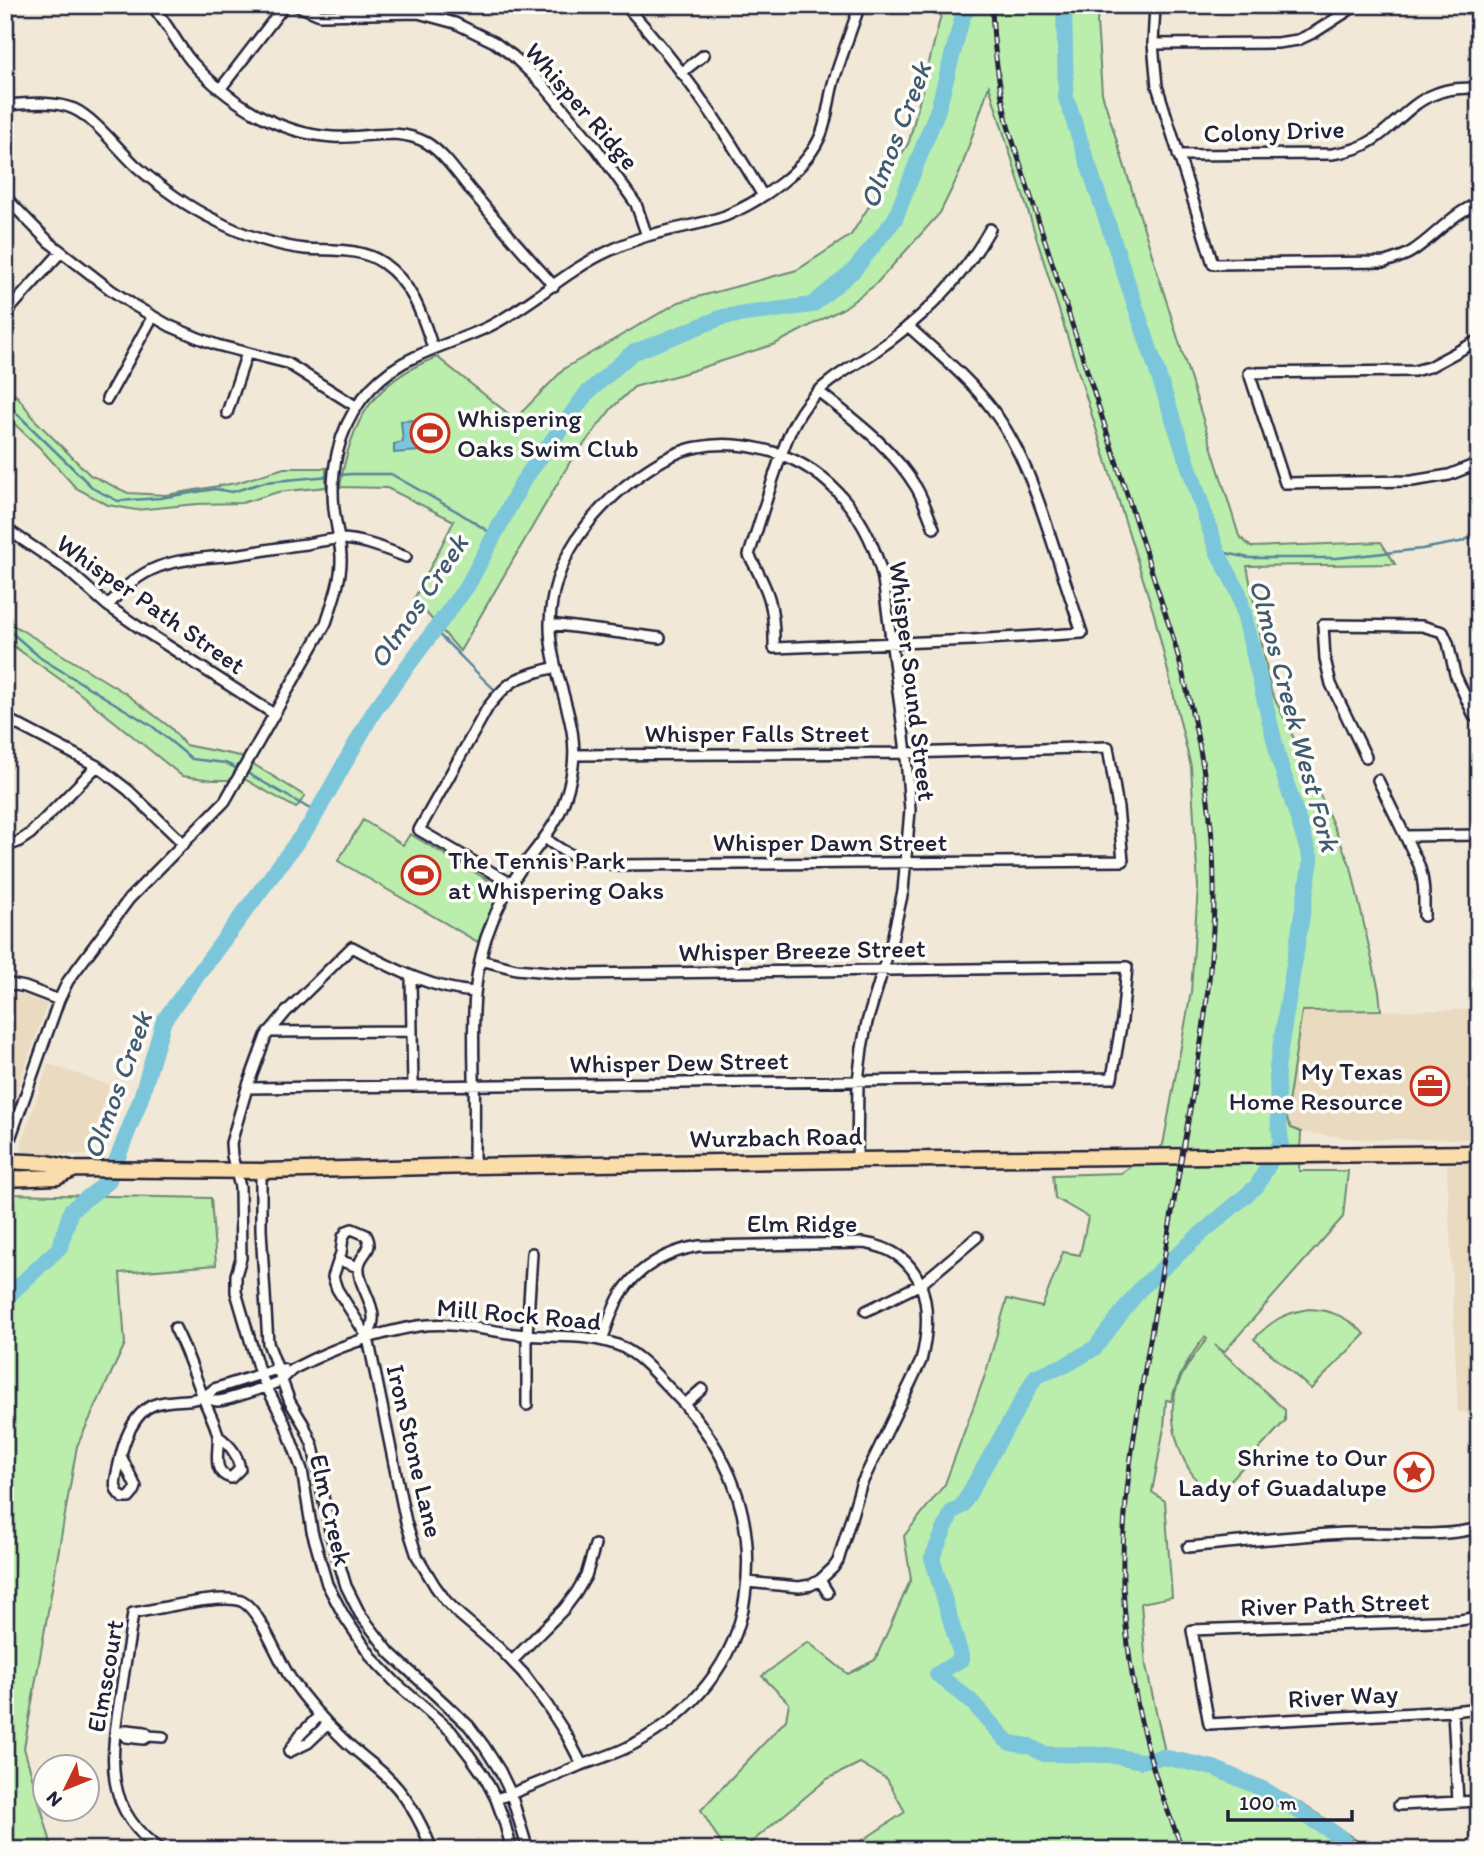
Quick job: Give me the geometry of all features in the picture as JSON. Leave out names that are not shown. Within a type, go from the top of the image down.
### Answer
[{"type":"main road","name":"Wurzbach Road","points":[[5,1163],[48,1163],[75,1169],[261,1171],[857,1160],[1479,1153]]},
{"type":"main road","points":[[5,1163],[9,1168],[36,1170],[57,1177]]},
{"type":"main road","name":"Wurzbach Road","points":[[5,1179],[57,1177],[75,1169]]},
{"type":"street","points":[[151,5],[192,62],[220,88],[252,111],[275,123],[307,134],[338,137],[388,133],[406,135],[430,145],[554,286]]},
{"type":"street","points":[[220,88],[285,5]]},
{"type":"street","name":"Whisper Ridge","points":[[296,5],[320,15],[418,9],[475,31],[494,42],[529,70],[617,174],[636,204],[647,236]]},
{"type":"street","points":[[625,5],[720,125],[763,196]]},
{"type":"street","points":[[5,1153],[68,981],[129,899],[225,801],[326,622],[340,575],[341,557],[333,489],[334,466],[346,428],[357,407],[386,374],[413,356],[494,324],[607,252],[647,236],[724,216],[763,196],[800,166],[819,139],[834,82],[860,5]]},
{"type":"street","points":[[1155,5],[1153,44],[1160,97],[1213,264],[1385,262],[1408,254],[1461,212],[1479,203]]},
{"type":"street","points":[[1153,44],[1277,43],[1298,40],[1357,5]]},
{"type":"street","points":[[681,73],[704,55]]},
{"type":"street","name":"Colony Drive","points":[[1178,155],[1332,154],[1349,151],[1373,140],[1428,97],[1444,91],[1479,88]]},
{"type":"street","points":[[5,104],[46,103],[74,109],[87,117],[162,187],[192,208],[241,232],[304,249],[347,251],[375,258],[388,267],[415,299],[433,348]]},
{"type":"street","points":[[5,197],[61,252],[111,290],[153,316],[196,337],[287,363],[357,407]]},
{"type":"street","points":[[908,326],[973,386],[1011,438],[1038,496],[1082,634],[774,648],[775,621],[770,600],[749,555],[789,432],[797,418],[818,391],[908,326],[948,289],[961,275],[989,229]]},
{"type":"street","points":[[7,312],[61,252]]},
{"type":"street","points":[[107,399],[153,316]]},
{"type":"street","points":[[1479,340],[1429,367],[1414,371],[1249,373],[1285,483],[1412,481],[1449,475],[1479,463]]},
{"type":"street","points":[[227,413],[247,353]]},
{"type":"street","points":[[818,391],[890,452],[918,490],[934,528]]},
{"type":"street","name":"Whisper Sound Street","points":[[474,1166],[473,1017],[480,961],[492,923],[512,884],[559,815],[572,772],[574,755],[571,725],[553,655],[550,625],[561,568],[573,545],[597,511],[627,484],[664,459],[698,447],[720,445],[743,446],[781,455],[810,470],[837,490],[866,530],[883,579],[906,753],[910,810],[903,891],[884,970],[867,1022],[858,1081],[857,1160]]},
{"type":"street","name":"Whisper Path Street","points":[[5,528],[66,569],[108,606],[274,714]]},
{"type":"street","points":[[108,606],[132,581],[150,570],[186,559],[244,554],[339,539],[360,541],[406,557]]},
{"type":"street","points":[[550,625],[660,638]]},
{"type":"street","points":[[1366,757],[1331,684],[1325,659],[1324,625],[1422,626],[1443,632],[1455,674],[1476,716]]},
{"type":"street","points":[[512,884],[419,830],[488,707],[498,695],[514,679],[556,667]]},
{"type":"street","points":[[5,718],[97,766],[128,790],[184,844]]},
{"type":"street","name":"Whisper Falls Street","points":[[574,755],[906,753],[1108,747],[1123,862]]},
{"type":"street","points":[[5,847],[30,834],[97,766]]},
{"type":"street","points":[[1378,780],[1419,865],[1423,877],[1424,916]]},
{"type":"street","points":[[1405,836],[1479,835]]},
{"type":"street","name":"Whisper Dawn Street","points":[[545,838],[580,860],[617,864],[1123,862]]},
{"type":"street","points":[[268,1032],[352,947],[411,977],[441,987],[475,992]]},
{"type":"street","name":"Whisper Breeze Street","points":[[480,961],[535,971],[572,974],[1127,967],[1122,1020],[1112,1078]]},
{"type":"street","points":[[411,977],[413,1086]]},
{"type":"street","points":[[5,983],[25,987],[59,1000]]},
{"type":"street","points":[[268,1032],[412,1031]]},
{"type":"street","name":"Elm Creek","points":[[268,1032],[259,1051],[231,1143],[240,1187],[240,1258],[236,1292],[260,1374],[293,1444],[302,1470],[318,1556],[327,1584],[344,1616],[373,1659],[451,1731],[484,1776],[496,1799],[512,1850]]},
{"type":"street","name":"Whisper Dew Street","points":[[247,1088],[1112,1078]]},
{"type":"street","name":"Elm Creek","points":[[261,1171],[268,1343],[290,1402],[313,1447],[337,1561],[346,1586],[360,1614],[390,1653],[469,1726],[500,1771],[511,1794],[528,1850]]},
{"type":"street","points":[[241,1219],[261,1218]]},
{"type":"street","points":[[352,1229],[366,1235],[370,1245],[358,1267],[372,1305],[374,1319],[368,1338],[337,1289],[333,1277],[343,1237],[352,1229]]},
{"type":"street","points":[[866,1311],[921,1284],[976,1237]]},
{"type":"street","name":"Elm Ridge","points":[[602,1340],[612,1311],[626,1287],[658,1259],[688,1247],[864,1243],[890,1250],[911,1267],[921,1284],[926,1313],[921,1361],[861,1485],[838,1561],[820,1580]]},
{"type":"street","points":[[527,1405],[527,1335],[532,1253]]},
{"type":"street","points":[[339,1260],[358,1267]]},
{"type":"street","name":"Mill Rock Road","points":[[121,1456],[136,1420],[153,1404],[203,1398],[219,1401],[240,1395],[281,1380],[291,1370],[349,1344],[418,1326],[446,1324],[527,1335],[579,1336],[622,1347],[641,1360],[685,1404],[714,1442],[736,1489],[743,1514],[749,1560],[745,1603],[732,1643],[723,1662],[698,1697],[671,1722],[632,1745],[496,1799]]},
{"type":"street","points":[[175,1328],[218,1436]]},
{"type":"street","name":"Iron Stone Lane","points":[[368,1338],[406,1522],[417,1556],[446,1601],[523,1673],[567,1736],[582,1765]]},
{"type":"street","name":"Mill Rock Road","points":[[203,1398],[214,1389],[260,1374],[277,1369],[291,1370]]},
{"type":"street","points":[[236,1383],[240,1395]]},
{"type":"street","points":[[685,1404],[702,1389]]},
{"type":"street","points":[[1188,1546],[1345,1533],[1432,1533],[1479,1528]]},
{"type":"street","points":[[512,1661],[576,1594],[586,1576],[595,1545]]},
{"type":"street","points":[[747,1582],[799,1587],[820,1580],[828,1593]]},
{"type":"street","name":"Elmscourt","points":[[161,1850],[139,1832],[123,1807],[113,1765],[133,1613],[221,1599],[242,1601],[254,1611],[288,1675],[308,1703],[344,1741],[397,1787],[418,1816],[432,1850]]},
{"type":"street","name":"River Path Street","points":[[1209,1724],[1192,1630],[1460,1620],[1479,1617]]},
{"type":"street","name":"River Way","points":[[1209,1724],[1479,1708]]},
{"type":"street","points":[[1453,1711],[1458,1802]]},
{"type":"street","points":[[320,1715],[300,1735],[289,1752],[307,1743],[328,1724]]},
{"type":"street","points":[[119,1733],[127,1730],[163,1737]]},
{"type":"street","points":[[1399,1805],[1479,1801]]},
{"type":"shaded area","points":[[5,994],[26,995],[47,1004],[5,1124]]},
{"type":"shaded area","points":[[1478,1010],[1479,1139],[1359,1139],[1301,1132],[1291,1128],[1285,1117],[1302,1011]]},
{"type":"shaded area","points":[[48,1064],[109,1085],[88,1155],[24,1153],[21,1146]]},
{"type":"shaded area","points":[[1479,1162],[1479,1413],[1458,1412],[1447,1165]]},
{"type":"green space","points":[[945,5],[1099,5],[1097,22],[1102,93],[1239,536],[1251,547],[1381,542],[1395,564],[1247,566],[1271,691],[1312,776],[1351,867],[1381,1010],[1302,1011],[1286,1117],[1291,1128],[1301,1132],[1299,1171],[1348,1171],[1343,1217],[1224,1352],[1215,1345],[1285,1410],[1285,1421],[1215,1497],[1197,1481],[1184,1459],[1176,1436],[1173,1412],[1176,1390],[1189,1363],[1207,1339],[1205,1337],[1185,1367],[1171,1401],[1166,1400],[1164,1428],[1152,1492],[1165,1501],[1172,1597],[1141,1603],[1146,1666],[1165,1752],[1228,1769],[1266,1785],[1319,1815],[1370,1850],[848,1850],[905,1812],[887,1779],[860,1763],[827,1779],[742,1850],[725,1850],[701,1810],[786,1720],[789,1703],[762,1676],[808,1642],[848,1674],[875,1660],[911,1579],[904,1536],[945,1484],[985,1375],[1007,1299],[1042,1307],[1063,1252],[1080,1255],[1088,1217],[1055,1198],[1053,1175],[1121,1173],[1163,1145],[1191,992],[1198,887],[1191,767],[1154,614],[989,86],[960,172],[940,213],[875,285],[844,308],[775,344],[634,387],[612,408],[570,462],[460,651],[414,599],[454,521],[387,488],[340,487],[350,443],[368,407],[396,378],[415,367],[437,357],[515,419],[565,368],[679,302],[797,270],[851,235],[909,142]]},
{"type":"green space","points":[[5,388],[18,397],[36,421],[90,475],[128,493],[166,495],[236,483],[284,468],[326,468],[326,487],[278,492],[242,503],[136,510],[108,505],[76,488],[5,415]]},
{"type":"green space","points":[[5,620],[125,693],[171,728],[185,745],[240,756],[305,796],[296,808],[246,780],[182,776],[78,692],[5,640]]},
{"type":"green space","name":"The Tennis Park at Whispering Oaks","points":[[363,820],[403,845],[410,834],[503,889],[478,942],[338,861]]},
{"type":"green space","points":[[5,1194],[211,1198],[216,1265],[120,1273],[125,1344],[77,1446],[24,1748],[32,1776],[32,1824],[46,1824],[53,1850],[5,1850]]},
{"type":"green space","points":[[1309,1309],[1340,1316],[1365,1334],[1311,1389],[1254,1339],[1278,1319]]},
{"type":"water","points":[[416,420],[419,451],[394,453],[394,444],[403,442],[401,421]]},
{"type":"waterway","name":"Olmos Creek","points":[[5,1299],[60,1247],[71,1210],[108,1182],[140,1101],[164,1020],[311,823],[374,711],[468,585],[523,481],[586,394],[632,353],[723,317],[812,305],[854,270],[895,219],[938,109],[963,15],[972,5]]},
{"type":"waterway","name":"Olmos Creek West Fork","points":[[1064,5],[1066,98],[1217,551],[1239,593],[1279,760],[1311,860],[1277,1068],[1281,1142],[1257,1186],[1140,1289],[1095,1348],[1066,1365],[1036,1376],[962,1506],[952,1512],[932,1558],[962,1659],[937,1674],[971,1701],[1010,1743],[1029,1746],[1044,1754],[1109,1755],[1141,1761],[1163,1757],[1214,1768],[1265,1790],[1340,1837],[1351,1850]]},
{"type":"waterway","points":[[5,402],[94,489],[118,501],[160,498],[215,489],[232,492],[265,482],[351,474],[391,474],[494,535]]},
{"type":"waterway","points":[[1217,551],[1249,558],[1337,558],[1422,549],[1460,542],[1479,534]]},
{"type":"waterway","points":[[5,627],[42,659],[152,726],[192,759],[225,763],[236,768]]},
{"type":"waterway","points":[[434,630],[494,689]]},
{"type":"waterway","points":[[249,774],[317,813]]},
{"type":"railway","points":[[992,5],[997,66],[1008,126],[1172,634],[1197,734],[1212,835],[1214,903],[1207,998],[1133,1442],[1123,1556],[1127,1633],[1137,1704],[1155,1774],[1183,1850]]},
{"type":"place","name":"Whispering Oaks Swim Club","points":[[430,433]]},
{"type":"place","name":"The Tennis Park at Whispering Oaks","points":[[421,875]]},
{"type":"place","name":"My Texas Home Resource","points":[[1430,1086]]},
{"type":"place","name":"Shrine to Our Lady of Guadalupe","points":[[1414,1472]]}]
